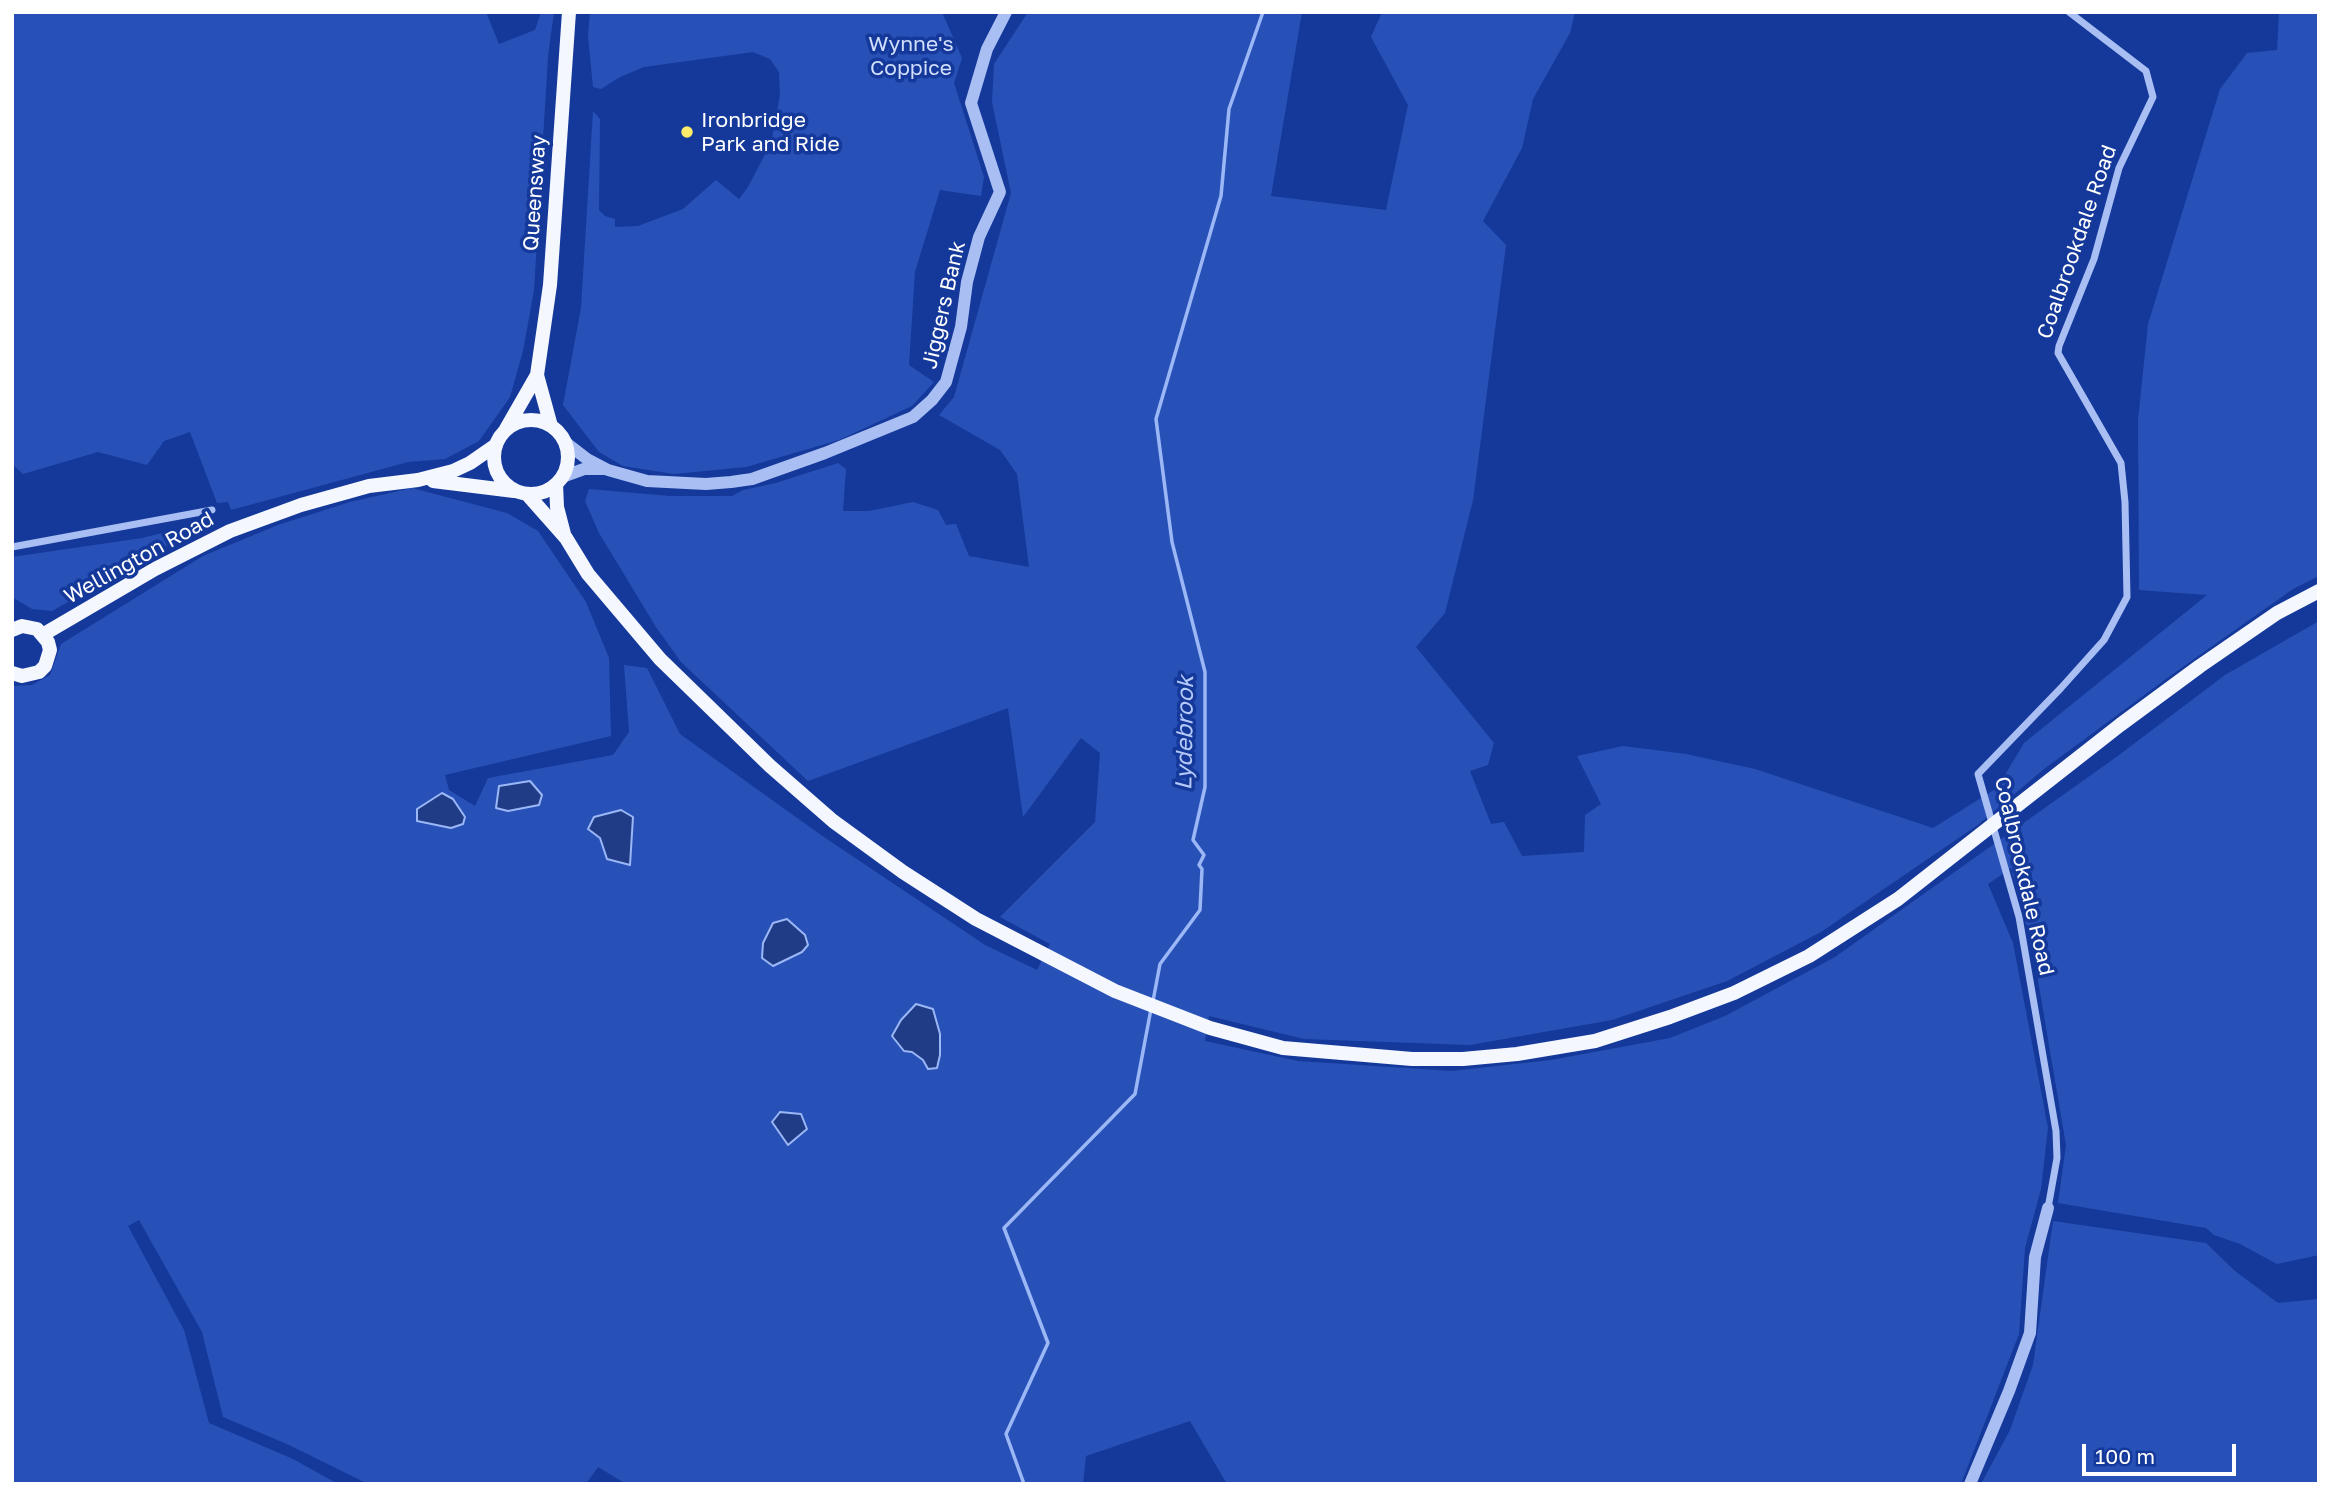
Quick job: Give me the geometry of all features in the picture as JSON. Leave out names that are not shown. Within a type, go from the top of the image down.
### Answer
[{"type":"main road","name":"Queensway","points":[[506,429],[537,375],[550,285],[569,12]]},
{"type":"main road","name":"Queensway","points":[[537,375],[551,426]]},
{"type":"main road","points":[[566,538],[522,493],[500,477],[494,456],[496,445],[506,429],[516,423],[528,420],[551,426],[565,442],[567,466],[559,480],[556,508],[566,538],[587,574],[660,659],[770,766],[833,821],[903,872],[966,912],[1115,991],[1210,1028],[1283,1048],[1345,1055],[1463,1059],[1517,1054],[1595,1041],[1734,993],[1809,956],[1898,899],[2087,750],[2200,666],[2277,613],[2319,591]]},
{"type":"main road","name":"Wellington Road","points":[[44,634],[155,569],[230,531],[369,486],[418,480],[453,471],[496,445]]},
{"type":"main road","name":"Wellington Road","points":[[418,480],[453,482],[522,493]]},
{"type":"main road","points":[[522,493],[537,494],[559,480]]},
{"type":"main road","points":[[12,630],[30,626],[44,634],[50,650],[45,666],[31,676],[12,673]]},
{"type":"street","name":"Jiggers Bank","points":[[565,442],[587,459],[608,470],[647,481],[706,484],[752,479],[825,453],[913,416],[932,400],[946,382],[961,327],[967,282],[979,237],[1000,192],[971,103],[987,48],[1006,12]]},
{"type":"street","name":"Coalbrookdale Road","points":[[1970,1484],[2010,1391],[2030,1333],[2035,1257],[2057,1158],[2056,1131],[2019,917],[1978,774],[2104,640],[2127,597],[2125,502],[2121,463],[2058,353],[2094,259],[2119,168],[2153,97],[2146,71],[2068,12]]},
{"type":"street","name":"Jiggers Bank","points":[[559,480],[584,469],[608,470]]},
{"type":"street","name":"Wellington Road","points":[[12,547],[212,510]]},
{"type":"green space","points":[[12,12],[486,12],[499,44],[535,30],[541,12],[554,12],[548,56],[534,290],[523,351],[510,397],[479,441],[445,459],[408,462],[231,510],[228,502],[217,503],[190,432],[164,441],[147,465],[98,452],[23,474],[12,464]]},
{"type":"green space","name":"Wynne's Coppice","points":[[590,12],[942,12],[962,58],[954,83],[984,177],[981,196],[940,190],[915,272],[909,365],[934,382],[912,406],[839,440],[746,467],[674,474],[623,466],[599,452],[563,405],[581,308],[593,111],[600,119],[599,210],[605,216],[615,219],[615,227],[638,226],[683,209],[716,180],[739,199],[771,143],[780,95],[779,72],[770,59],[753,52],[644,67],[601,89],[593,87],[588,36]]},
{"type":"green space","points":[[1028,12],[1302,12],[1271,196],[1386,210],[1408,105],[1371,37],[1382,12],[1575,12],[1570,33],[1533,99],[1522,148],[1483,221],[1506,245],[1473,500],[1445,613],[1416,647],[1494,743],[1488,765],[1470,771],[1491,824],[1504,822],[1522,856],[1584,852],[1585,815],[1601,804],[1577,756],[1623,746],[1686,754],[1755,769],[1933,828],[1997,788],[2024,743],[2207,595],[2139,590],[2138,420],[2148,324],[2220,89],[2247,53],[2277,50],[2279,12],[2319,12],[2319,576],[2293,589],[2170,676],[2044,769],[1979,824],[1821,932],[1727,981],[1612,1020],[1470,1045],[1304,1039],[1209,1016],[1205,1041],[1298,1061],[1452,1071],[1551,1060],[1670,1038],[1725,1016],[1835,957],[2115,758],[2225,675],[2319,621],[2319,1255],[2277,1264],[2240,1244],[2214,1235],[2206,1228],[2058,1203],[2066,1145],[2032,945],[2011,868],[1988,884],[2013,943],[2048,1128],[2041,1189],[2025,1248],[2019,1334],[1961,1484],[1227,1484],[1190,1421],[1086,1456],[1083,1484],[626,1484],[598,1467],[586,1484],[368,1484],[289,1445],[223,1417],[202,1332],[139,1220],[128,1226],[184,1330],[209,1423],[293,1459],[338,1484],[12,1484],[12,686],[32,685],[50,675],[61,644],[203,556],[278,525],[350,502],[412,488],[507,513],[538,531],[586,602],[609,658],[611,736],[445,775],[449,790],[475,806],[488,778],[613,755],[629,732],[624,665],[647,668],[680,734],[821,835],[985,945],[1037,970],[1050,944],[1000,917],[1095,822],[1100,753],[1081,738],[1023,817],[1008,708],[808,781],[681,662],[656,627],[599,533],[585,501],[589,489],[670,496],[732,496],[743,490],[776,483],[838,463],[846,469],[843,511],[869,511],[913,502],[938,510],[946,525],[956,524],[969,556],[1029,567],[1017,474],[1000,450],[939,415],[954,397],[1011,193],[992,102],[994,64]],"holes":[[[934,1009],[940,1034],[940,1055],[923,1060],[912,1052]]]},
{"type":"green space","points":[[200,524],[155,553],[52,611],[32,609],[12,597],[12,557],[142,538]]},
{"type":"green space","points":[[2053,1221],[2206,1243],[2235,1271],[2278,1303],[2319,1299],[2319,1484],[1981,1484],[2010,1430],[2033,1365]]},
{"type":"shaded area","points":[[530,781],[542,795],[539,805],[508,811],[496,808],[499,786]]},
{"type":"shaded area","points":[[442,793],[453,799],[465,817],[463,824],[451,828],[417,821],[417,809]]},
{"type":"shaded area","points":[[621,810],[633,817],[630,865],[607,859],[600,838],[588,829],[594,817]]},
{"type":"shaded area","points":[[787,919],[805,935],[808,945],[802,952],[773,966],[762,958],[763,943],[773,923]]},
{"type":"shaded area","points":[[916,1004],[933,1009],[940,1034],[937,1068],[928,1069],[923,1060],[912,1052],[904,1051],[892,1036],[901,1020]]},
{"type":"shaded area","points":[[780,1112],[801,1114],[807,1129],[788,1145],[772,1122]]},
{"type":"waterway","name":"Lydebrook","points":[[1153,1001],[1160,964],[1200,910],[1202,869],[1199,865],[1204,855],[1193,840],[1205,787],[1205,672],[1172,542],[1156,419],[1221,196],[1229,109],[1263,12]]},
{"type":"waterway","name":"Lydebrook","points":[[1024,1484],[1006,1434],[1048,1343],[1004,1228],[1135,1094],[1151,1009]]},
{"type":"place","name":"Ironbridge Park and Ride","points":[[687,132]]}]
